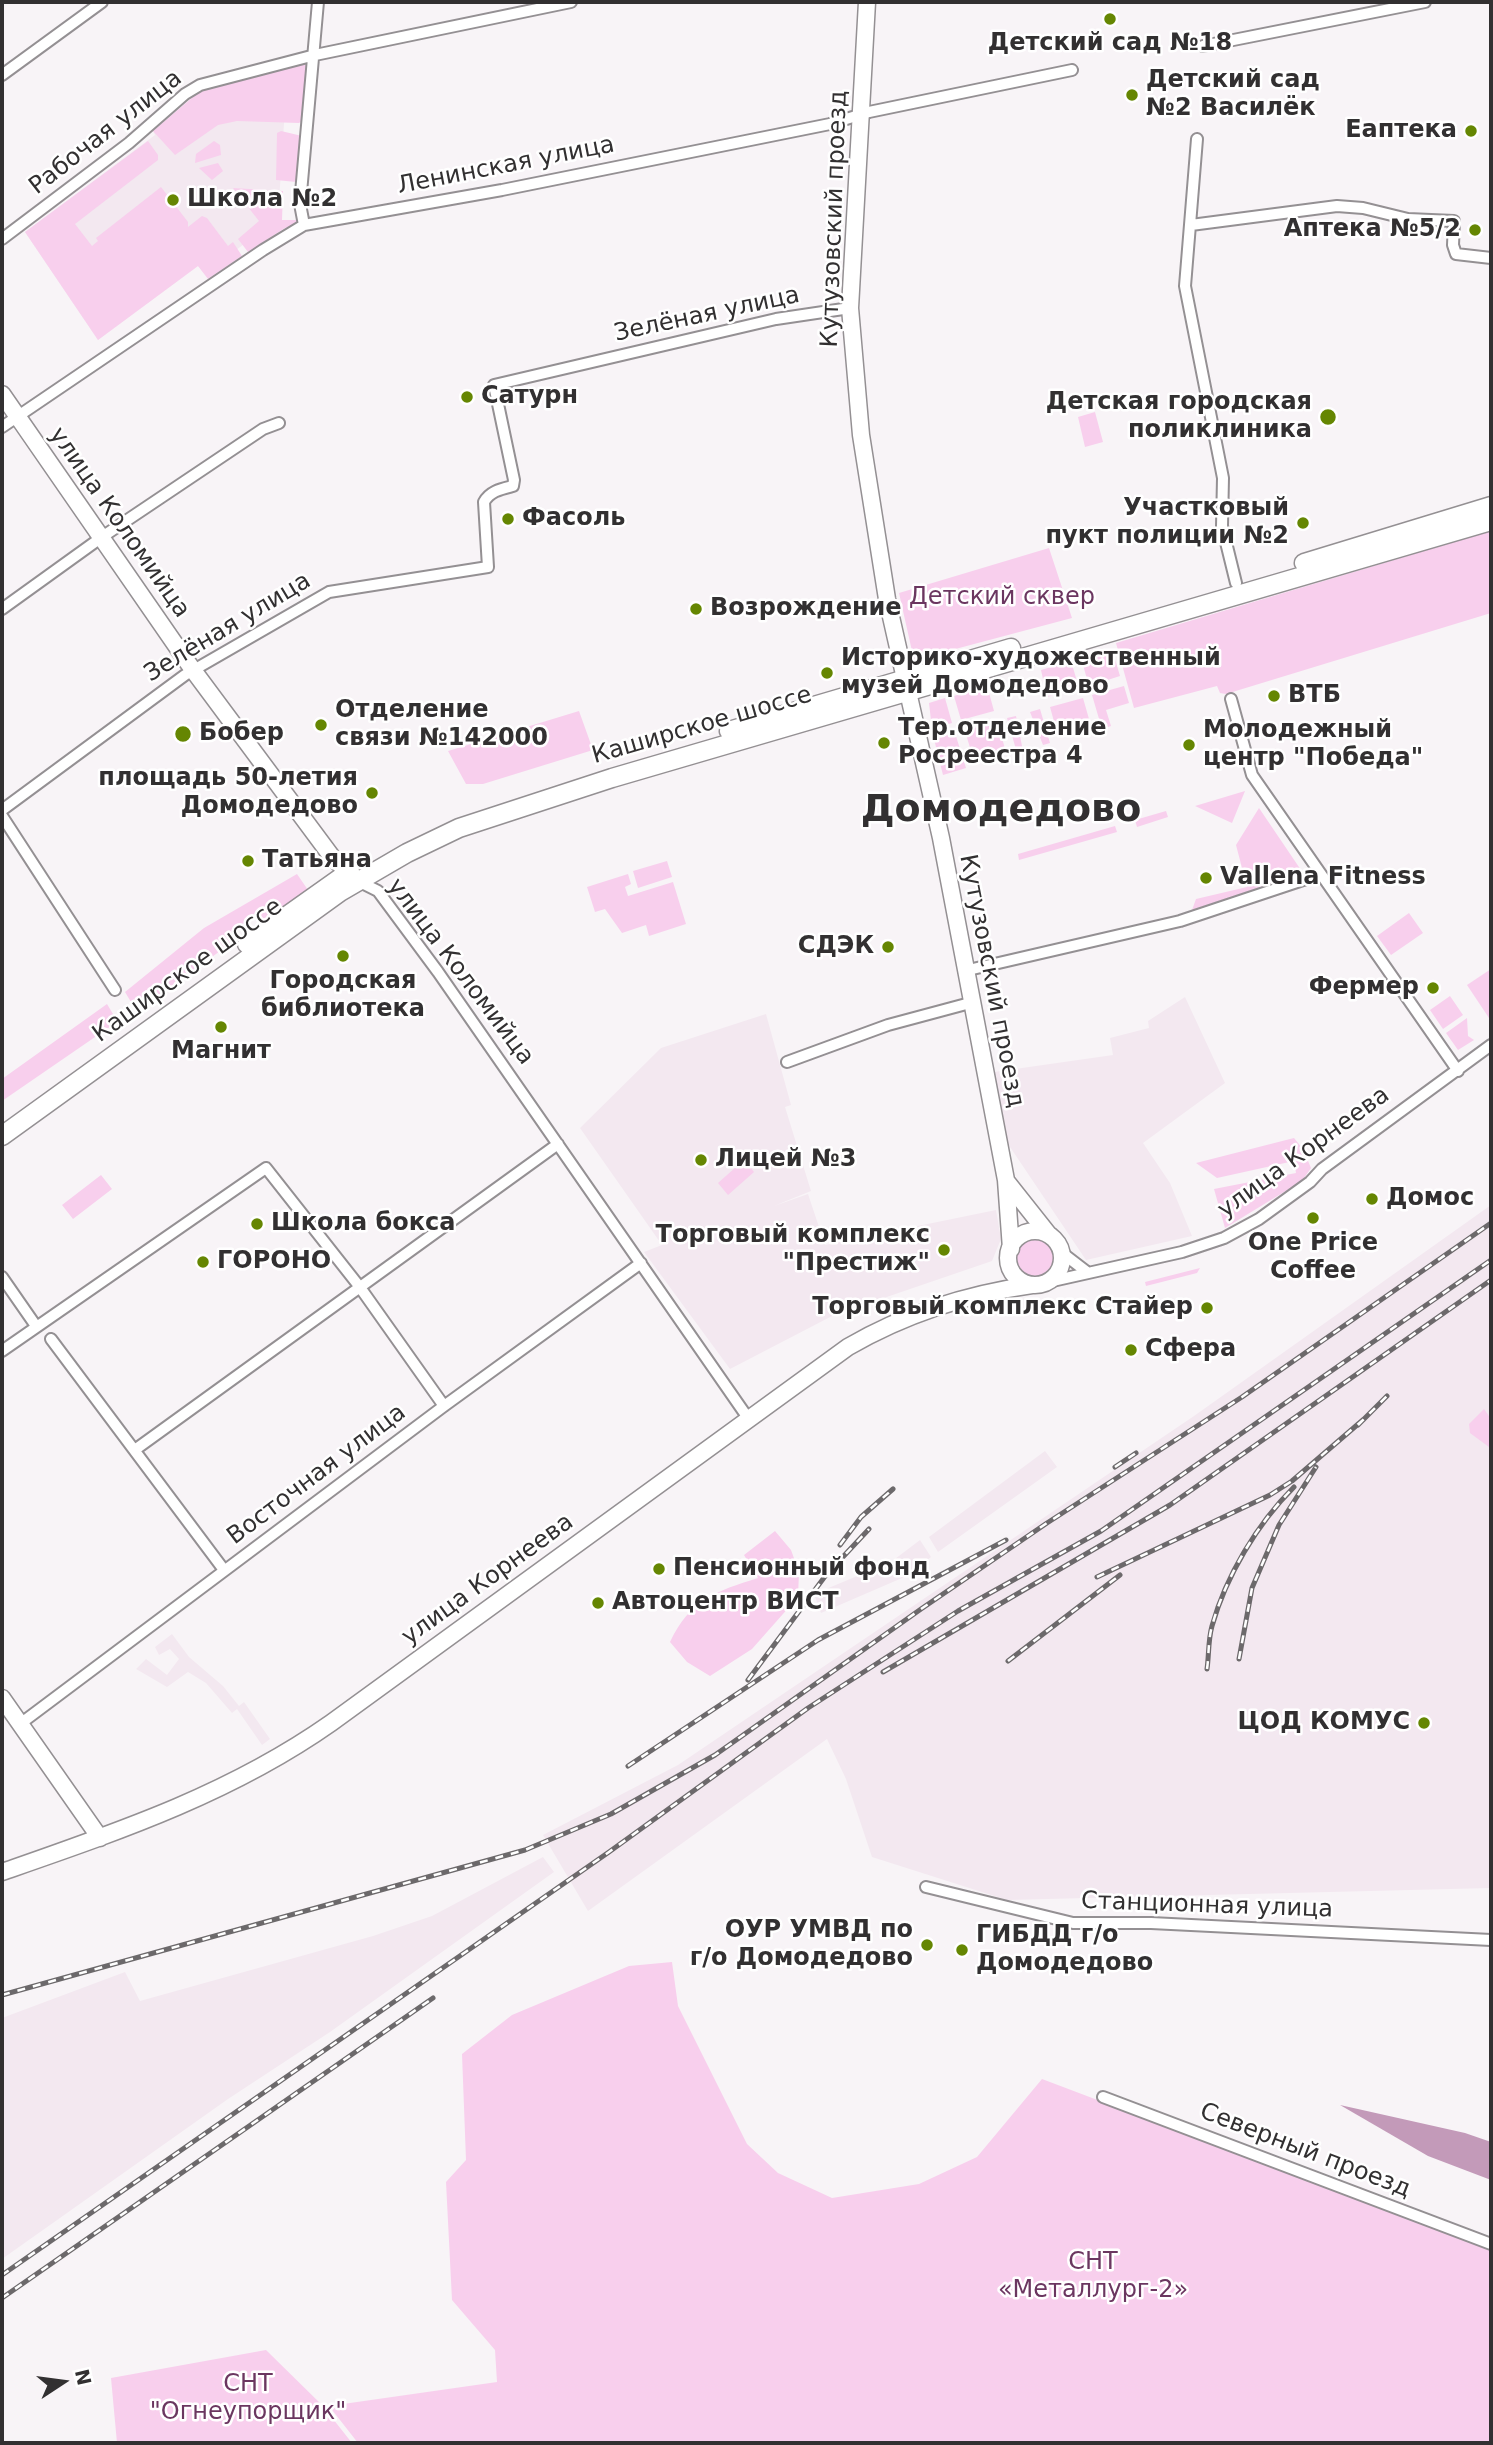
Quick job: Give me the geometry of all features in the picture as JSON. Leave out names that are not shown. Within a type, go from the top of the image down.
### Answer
[{"type":"main road","name":"Каширское шоссе","points":[[2,1121],[352,877],[433,839],[499,813],[905,685],[1491,506]]},
{"type":"main road","name":"Каширское шоссе","points":[[905,685],[1491,520]]},
{"type":"main road","name":"Каширское шоссе","points":[[2,1136],[352,877]]},
{"type":"street","points":[[2,75],[102,2]]},
{"type":"street","points":[[304,225],[300,204],[315,55],[317,2]]},
{"type":"street","name":"Рабочая улица","points":[[2,239],[130,143],[190,90],[225,77],[315,55],[571,2]]},
{"type":"street","name":"Кутузовский проезд","points":[[867,2],[850,308],[866,477],[905,685],[941,838],[964,971],[1006,1180],[1010,1253]]},
{"type":"street","points":[[1203,46],[1425,2]]},
{"type":"street","name":"Ленинская улица","points":[[2,427],[238,266],[304,225],[502,190],[830,124],[860,115],[1072,70]]},
{"type":"street","points":[[1197,139],[1185,286],[1223,478],[1222,526],[1236,583]]},
{"type":"street","points":[[1191,225],[1320,207],[1356,207],[1408,219],[1454,221],[1453,248],[1456,254],[1491,258]]},
{"type":"street","name":"Зелёная улица","points":[[2,810],[136,708],[193,670],[329,592],[488,567],[484,502],[498,490],[513,486],[514,480],[495,385],[776,319],[850,308]]},
{"type":"street","name":"улица Коломийца","points":[[2,394],[193,670],[352,877],[377,891],[438,972],[747,1418]]},
{"type":"street","points":[[2,609],[102,537],[263,429],[279,423]]},
{"type":"street","points":[[1231,699],[1252,775],[1458,1071]]},
{"type":"street","points":[[2,816],[116,990]]},
{"type":"street","points":[[964,971],[1172,923],[1321,874]]},
{"type":"street","points":[[787,1062],[888,1025],[971,1003]]},
{"type":"street","name":"улица Корнеева","points":[[2,1872],[100,1838],[202,1798],[295,1748],[747,1418],[864,1338],[912,1316],[983,1292],[1040,1284],[1171,1255],[1224,1238],[1278,1205],[1322,1169],[1491,1045]]},
{"type":"street","points":[[136,1449],[558,1144]]},
{"type":"street","points":[[2,1351],[266,1168],[359,1286],[444,1406]]},
{"type":"street","points":[[1006,1180],[1061,1252],[1087,1272]]},
{"type":"street","points":[[983,1292],[1000,1274],[1010,1253],[1026,1233],[1049,1235]]},
{"type":"street","points":[[1010,1253],[1014,1274],[1040,1284],[1060,1268],[1061,1252]]},
{"type":"street","name":"Восточная улица","points":[[20,1724],[444,1406],[641,1263]]},
{"type":"street","points":[[2,1277],[36,1326]]},
{"type":"street","points":[[51,1339],[224,1570]]},
{"type":"street","points":[[2,1698],[100,1838]]},
{"type":"street","name":"Станционная улица","points":[[926,1887],[1073,1923],[1151,1923],[1491,1940]]},
{"type":"street","name":"Северный проезд","points":[[1103,2096],[1491,2244]]},
{"type":"shaded area","name":"Школа №2","points":[[287,76],[278,218],[205,274],[198,266],[98,340],[25,232],[155,135],[153,131],[202,92]]},
{"type":"shaded area","points":[[1185,997],[1225,1083],[1143,1143],[1170,1183],[1192,1236],[1086,1260],[1006,1141],[994,1072],[1113,1055],[1110,1038],[1149,1028],[1148,1021]]},
{"type":"shaded area","points":[[766,1014],[791,1105],[785,1107],[811,1191],[774,1206],[808,1194],[825,1245],[996,1210],[1001,1239],[992,1261],[834,1315],[730,1369],[644,1252],[662,1245],[580,1128],[661,1048]]},
{"type":"shaded area","points":[[1491,1205],[1491,1888],[1007,1900],[872,1857],[846,1779],[827,1739],[588,1911],[543,1835],[678,1765],[1194,1416]]},
{"type":"shaded area","points":[[1045,1451],[1057,1467],[938,1552],[929,1537]]},
{"type":"shaded area","points":[[920,1540],[931,1557],[909,1575],[821,1613],[814,1594],[891,1562]]},
{"type":"shaded area","points":[[172,1634],[189,1657],[223,1686],[239,1706],[244,1702],[270,1739],[262,1745],[237,1709],[232,1713],[206,1683],[188,1672],[167,1687],[136,1669],[146,1659],[167,1675],[179,1659],[170,1649],[159,1655],[155,1647]]},
{"type":"shaded area","points":[[543,1857],[554,1872],[330,2032],[228,2099],[2,2259],[2,2018],[125,1972],[140,2001],[373,1936],[432,1916]]},
{"type":"shaded area","points":[[1340,2105],[1465,2133],[1491,2142],[1491,2180],[1428,2156]]},
{"type":"green space","points":[[307,65],[302,121],[299,123],[237,121],[218,125],[175,155],[153,131],[200,91]]},
{"type":"green space","points":[[281,131],[302,136],[296,182],[276,180],[277,133]]},
{"type":"green space","points":[[148,141],[158,155],[158,160],[75,224],[92,246],[98,241],[96,238],[161,187],[188,222],[188,227],[202,216],[207,218],[228,246],[233,242],[242,256],[208,279],[198,266],[98,340],[25,232]]},
{"type":"green space","points":[[214,141],[220,145],[221,155],[195,163],[196,154]]},
{"type":"green space","points":[[218,163],[223,171],[212,180],[199,168]]},
{"type":"green space","points":[[233,188],[283,191],[282,220],[297,220],[298,224],[285,228],[248,252],[238,239],[259,221]]},
{"type":"green space","points":[[1095,412],[1103,442],[1085,447],[1078,417]]},
{"type":"green space","points":[[1491,531],[1491,613],[1226,694],[1220,693],[1217,686],[1134,708],[1116,643]]},
{"type":"green space","name":"Детский сквер","points":[[1049,548],[1072,618],[914,660],[899,593]]},
{"type":"green space","points":[[1112,649],[1120,676],[1089,686],[1081,658]]},
{"type":"green space","points":[[1071,661],[1079,688],[1047,697],[1041,670]]},
{"type":"green space","points":[[1124,686],[1129,703],[1106,710],[1111,726],[1102,729],[1092,695]]},
{"type":"green space","points":[[984,687],[988,689],[994,711],[961,720],[954,696]]},
{"type":"green space","points":[[945,698],[952,723],[932,729],[929,703]]},
{"type":"green space","points":[[1083,698],[1091,726],[1058,736],[1050,707]]},
{"type":"green space","points":[[1040,709],[1050,743],[1043,745],[1030,712]]},
{"type":"green space","points":[[579,711],[593,750],[483,784],[466,784],[448,751]]},
{"type":"green space","points":[[1016,716],[1023,751],[1017,753],[1007,718]]},
{"type":"green space","points":[[997,721],[1006,752],[974,761],[965,731]]},
{"type":"green space","points":[[955,733],[966,768],[943,775],[934,739]]},
{"type":"green space","points":[[1245,791],[1232,823],[1195,806]]},
{"type":"green space","points":[[1259,808],[1303,873],[1192,910],[1196,899],[1247,887],[1236,845]]},
{"type":"green space","points":[[1166,811],[1168,817],[1137,827],[1135,820]]},
{"type":"green space","points":[[1115,826],[1117,832],[1019,860],[1018,854]]},
{"type":"green space","points":[[667,861],[672,877],[638,888],[633,871]]},
{"type":"green space","points":[[297,874],[308,890],[260,924],[252,917],[232,933],[231,943],[137,1012],[125,992],[204,928]]},
{"type":"green space","points":[[628,874],[631,884],[625,887],[628,896],[673,882],[686,924],[649,936],[646,925],[622,933],[605,909],[595,912],[587,887]]},
{"type":"green space","points":[[1409,913],[1423,933],[1391,955],[1377,936]]},
{"type":"green space","points":[[1491,969],[1491,1021],[1467,985]]},
{"type":"green space","points":[[1450,996],[1463,1015],[1443,1029],[1430,1010]]},
{"type":"green space","points":[[107,1004],[116,1019],[114,1024],[2,1101],[2,1079]]},
{"type":"green space","points":[[1467,1018],[1468,1036],[1474,1040],[1458,1050],[1446,1033]]},
{"type":"green space","points":[[1294,1138],[1303,1149],[1311,1168],[1302,1181],[1225,1228],[1214,1189],[1296,1173],[1294,1161],[1217,1178],[1196,1163]]},
{"type":"green space","points":[[744,1160],[754,1172],[728,1195],[718,1183]]},
{"type":"green space","points":[[101,1175],[112,1189],[73,1219],[62,1205]]},
{"type":"green space","points":[[1035,1237],[1050,1244],[1057,1259],[1050,1274],[1035,1281],[1020,1274],[1013,1259],[1020,1244]]},
{"type":"green space","points":[[1200,1268],[1197,1273],[1146,1286],[1145,1282]]},
{"type":"green space","points":[[1484,1409],[1491,1419],[1489,1447],[1470,1433],[1469,1424]]},
{"type":"green space","points":[[775,1531],[791,1550],[799,1572],[798,1597],[752,1649],[710,1676],[687,1662],[670,1642],[686,1616],[706,1599],[758,1578],[744,1555]]},
{"type":"green space","name":"СНТ «Металлург-2»","points":[[672,1962],[678,2006],[747,2144],[778,2173],[832,2198],[919,2184],[977,2157],[1042,2079],[1491,2249],[1491,2443],[358,2443],[329,2406],[497,2382],[495,2350],[452,2300],[446,2182],[466,2160],[462,2054],[512,2015],[629,1966]]},
{"type":"green space","name":"СНТ \"Огнеупорщик\"","points":[[266,2350],[322,2405],[352,2443],[117,2443],[111,2378]]},
{"type":"railway","points":[[2,1995],[525,1850],[611,1814],[715,1755],[921,1609],[1047,1523],[1242,1397],[1491,1223]]},
{"type":"railway","points":[[2,2275],[609,1852],[808,1708],[958,1611],[1101,1531],[1491,1260]]},
{"type":"railway","points":[[883,1672],[1170,1505],[1491,1280]]},
{"type":"railway","points":[[1358,1425],[1387,1396]]},
{"type":"railway","points":[[1097,1577],[1270,1495],[1292,1481],[1364,1419]]},
{"type":"railway","points":[[1115,1467],[1136,1453]]},
{"type":"railway","points":[[1239,1659],[1252,1588],[1279,1525],[1316,1467]]},
{"type":"railway","points":[[1207,1669],[1212,1626],[1234,1570],[1255,1534],[1294,1487]]},
{"type":"railway","points":[[840,1545],[861,1517],[893,1489]]},
{"type":"railway","points":[[748,1680],[826,1575],[869,1529]]},
{"type":"railway","points":[[628,1766],[818,1640],[1006,1540]]},
{"type":"railway","points":[[1008,1661],[1120,1575]]},
{"type":"railway","points":[[2,2298],[433,1998]]},
{"type":"place","name":"Детский сад №18","points":[[1110,19]]},
{"type":"place","name":"Детский сад №2 Василёк","points":[[1132,95]]},
{"type":"place","name":"Еаптека","points":[[1471,131]]},
{"type":"place","name":"Школа №2","points":[[173,200]]},
{"type":"place","name":"Аптека №5/2","points":[[1475,230]]},
{"type":"place","name":"Сатурн","points":[[467,397]]},
{"type":"place","name":"Детская городская поликлиника","points":[[1328,417]]},
{"type":"place","name":"Фасоль","points":[[508,519]]},
{"type":"place","name":"Участковый пукт полиции №2","points":[[1303,523]]},
{"type":"place","name":"Возрождение","points":[[696,609]]},
{"type":"place","name":"Историко-художественный музей Домодедово","points":[[827,673]]},
{"type":"place","name":"ВТБ","points":[[1274,696]]},
{"type":"place","name":"Отделение связи №142000","points":[[321,725]]},
{"type":"place","name":"Бобер","points":[[183,734]]},
{"type":"place","name":"Тер.отделение Росреестра 4","points":[[884,743]]},
{"type":"place","name":"Молодежный центр \"Победа\"","points":[[1189,745]]},
{"type":"place","name":"площадь 50-летия Домодедово","points":[[372,793]]},
{"type":"place","name":"Татьяна","points":[[248,861]]},
{"type":"place","name":"Vallena Fitness","points":[[1206,878]]},
{"type":"place","name":"СДЭК","points":[[888,947]]},
{"type":"place","name":"Городская библиотека","points":[[343,956]]},
{"type":"place","name":"Фермер","points":[[1433,988]]},
{"type":"place","name":"Магнит","points":[[221,1027]]},
{"type":"place","name":"Лицей №3","points":[[701,1160]]},
{"type":"place","name":"Домос","points":[[1372,1199]]},
{"type":"place","name":"One Price Coffee","points":[[1313,1218]]},
{"type":"place","name":"Школа бокса","points":[[257,1224]]},
{"type":"place","name":"Торговый комплекс \"Престиж\"","points":[[944,1250]]},
{"type":"place","name":"ГОРОНО","points":[[203,1262]]},
{"type":"place","name":"Торговый комплекс Стайер","points":[[1207,1308]]},
{"type":"place","name":"Сфера","points":[[1131,1350]]},
{"type":"place","name":"Пенсионный фонд","points":[[659,1569]]},
{"type":"place","name":"Автоцентр ВИСТ","points":[[598,1603]]},
{"type":"place","name":"ЦОД КОМУС","points":[[1424,1723]]},
{"type":"place","name":"ОУР УМВД по г/о Домодедово","points":[[927,1945]]},
{"type":"place","name":"ГИБДД г/о Домодедово","points":[[962,1950]]},
{"type":"district","name":"Домодедово","points":[[1001,811]]}]
